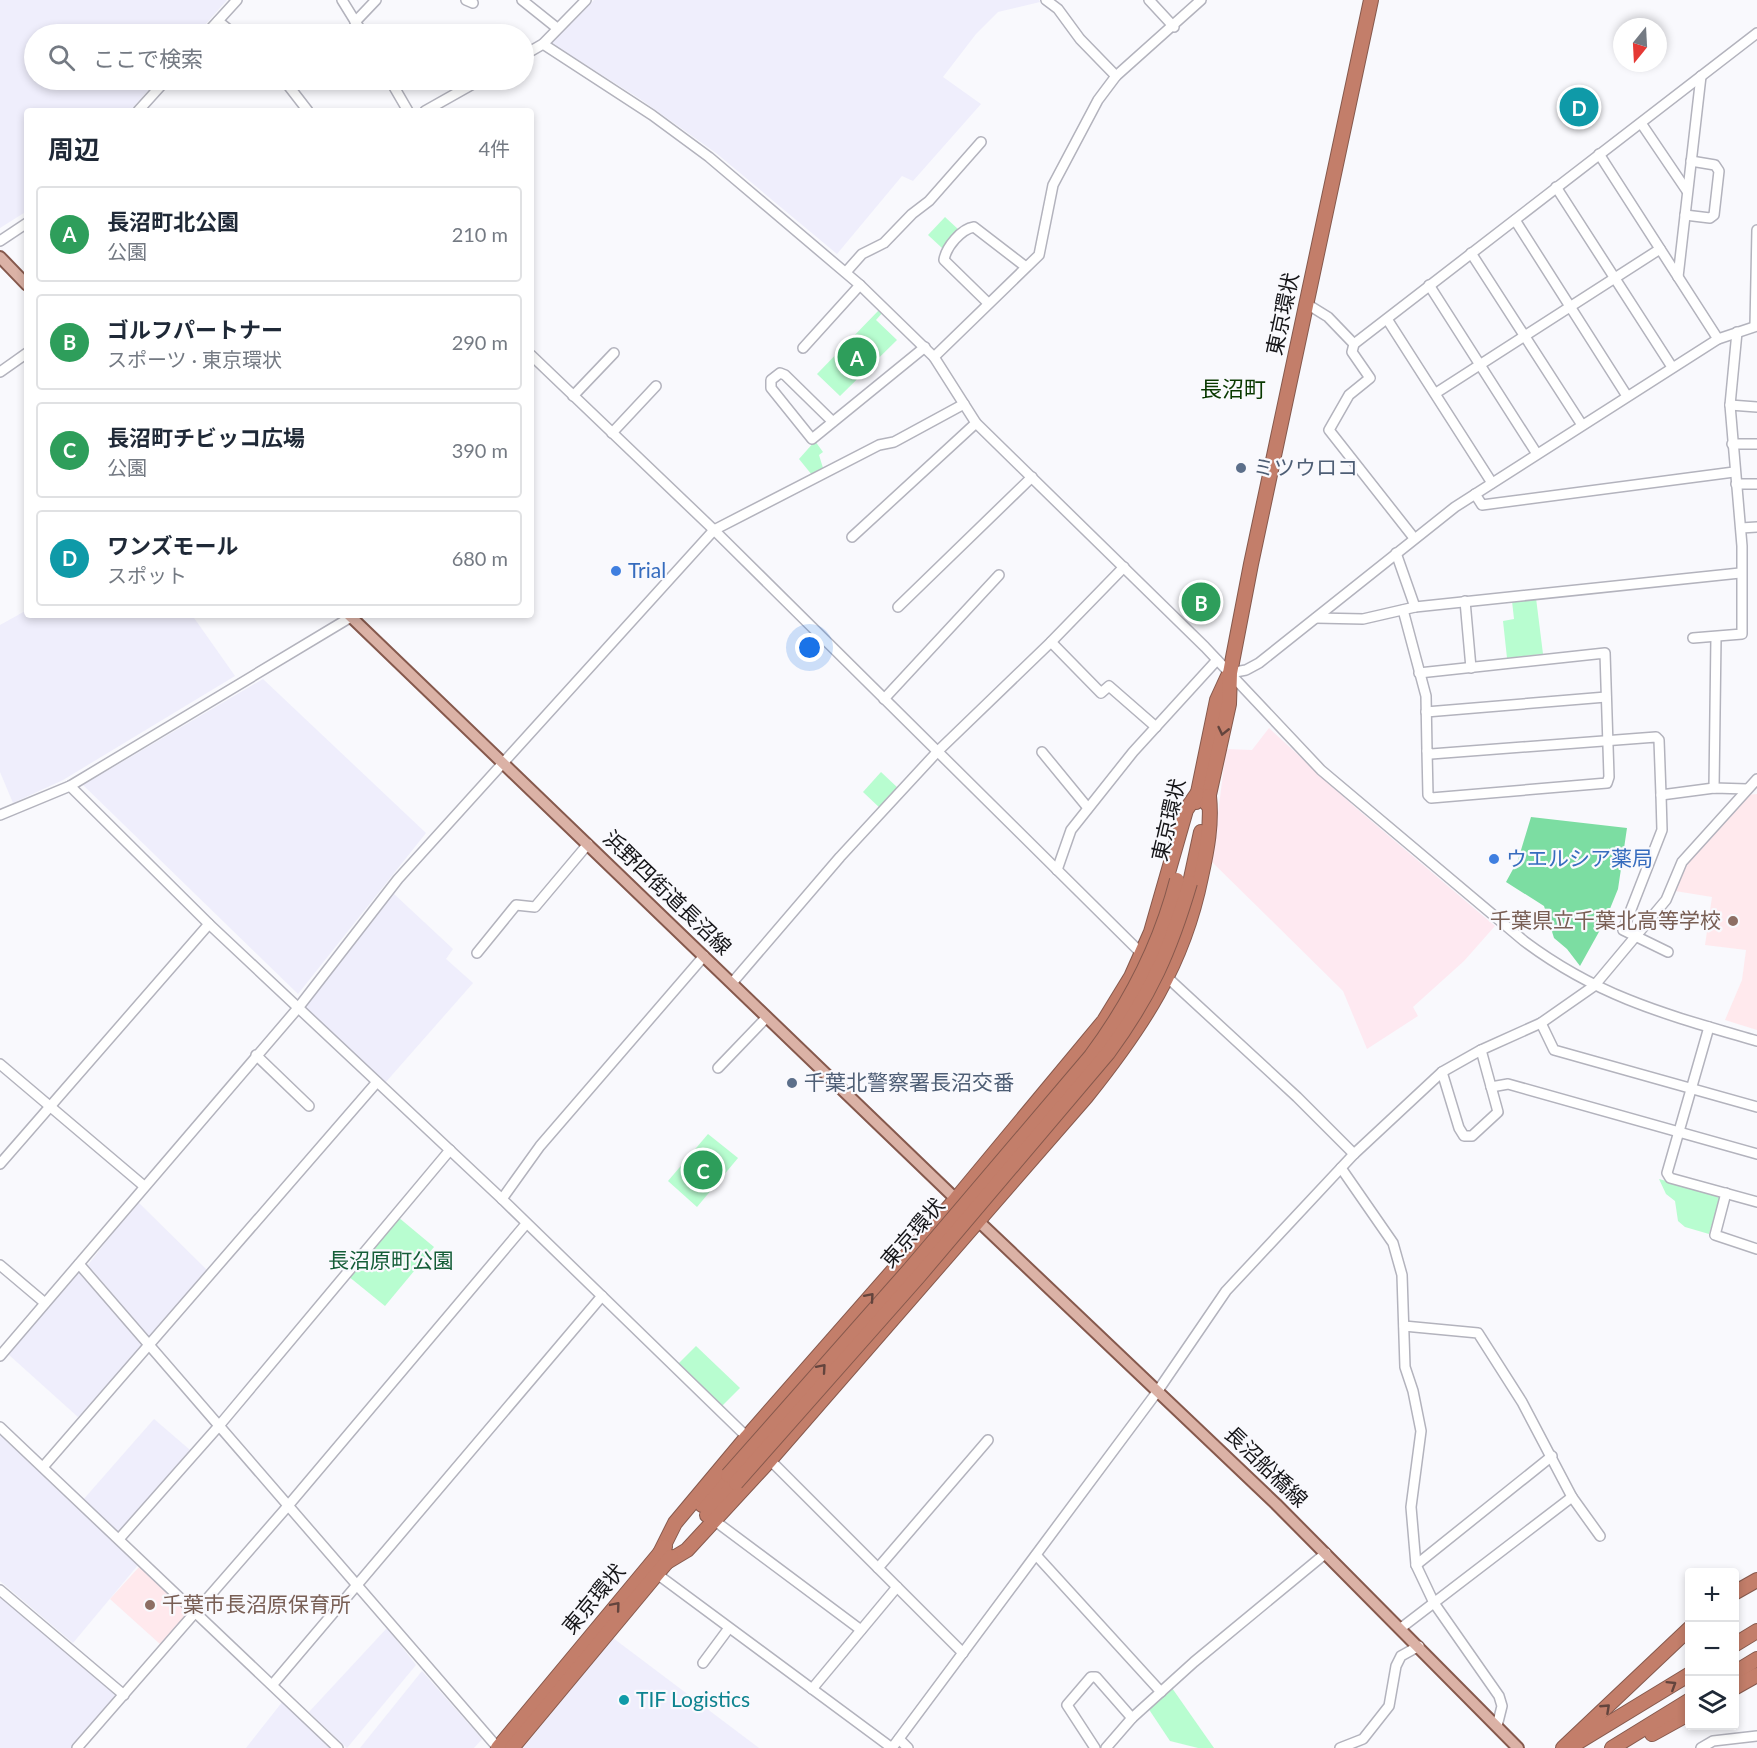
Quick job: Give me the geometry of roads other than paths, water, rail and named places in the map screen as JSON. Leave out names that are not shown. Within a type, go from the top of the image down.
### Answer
[{"type":"highway","name":"東京環状","points":[[498,1748],[732,1479],[1090,1056],[1115,1023],[1139,984],[1184,881],[1203,795],[1229,704],[1230,673],[1371,0]]},
{"type":"highway","points":[[1203,795],[1211,817],[1197,898],[1168,978],[1127,1046],[979,1221],[715,1521],[687,1550],[663,1558],[675,1523],[1086,1046],[1131,977],[1142,954],[1169,876],[1186,810],[1203,795]]},
{"type":"highway","name":"東京環状","points":[[512,1748],[657,1574],[663,1558]]},
{"type":"highway","points":[[1739,1590],[1757,1580]]},
{"type":"highway","points":[[1739,1642],[1757,1631]]},
{"type":"highway","points":[[1563,1748],[1685,1632]]},
{"type":"highway","points":[[1739,1670],[1757,1659]]},
{"type":"highway","points":[[1739,1685],[1757,1675]]},
{"type":"highway","points":[[1568,1748],[1686,1676]]},
{"type":"highway","points":[[1612,1748],[1685,1702]]},
{"type":"highway","points":[[1626,1748],[1685,1715]]},
{"type":"main road","points":[[0,257],[24,282]]},
{"type":"main road","name":"浜野四街道長沼線","points":[[352,618],[979,1221]]},
{"type":"main road","name":"長沼船橋線","points":[[979,1221],[1326,1553],[1516,1747]]},
{"type":"street","points":[[215,24],[237,0]]},
{"type":"street","points":[[342,0],[355,22],[376,0]]},
{"type":"street","points":[[522,0],[557,28]]},
{"type":"street","points":[[534,49],[543,44],[586,0]]},
{"type":"street","points":[[1046,0],[1058,9],[1080,39],[1116,76]]},
{"type":"street","points":[[1149,0],[1174,27]]},
{"type":"street","points":[[934,357],[1039,255],[1042,226],[1059,168],[1098,100],[1116,76],[1174,27],[1201,0]]},
{"type":"street","points":[[218,21],[222,24]]},
{"type":"street","points":[[1414,538],[1329,430],[1349,395],[1370,378],[1352,352],[1353,345],[1757,33]]},
{"type":"street","points":[[543,44],[652,115],[709,157],[846,272],[934,357],[976,423],[1230,673],[1322,770],[1524,941],[1551,962],[1594,986],[1642,1007],[1757,1041]]},
{"type":"street","points":[[1678,277],[1701,76]]},
{"type":"street","points":[[141,108],[157,90]]},
{"type":"street","points":[[292,90],[306,108]]},
{"type":"street","points":[[396,90],[406,108]]},
{"type":"street","points":[[429,108],[462,90]]},
{"type":"street","points":[[1641,123],[1687,190]]},
{"type":"street","points":[[846,272],[862,255],[884,243],[912,214],[929,201],[981,142]]},
{"type":"street","points":[[1599,154],[1718,339]]},
{"type":"street","points":[[1685,215],[1710,218],[1713,215],[1719,171],[1715,165],[1691,162]]},
{"type":"street","points":[[1556,187],[1672,368]]},
{"type":"street","points":[[1515,220],[1627,396]]},
{"type":"street","points":[[0,242],[24,225]]},
{"type":"street","points":[[988,303],[944,260],[945,251],[967,228],[974,227],[1026,267]]},
{"type":"street","points":[[1230,673],[1246,670],[1259,663],[1414,538],[1475,494],[1718,339],[1756,326],[1757,230]]},
{"type":"street","points":[[1436,393],[1660,249]]},
{"type":"street","points":[[1471,253],[1582,425]]},
{"type":"street","points":[[803,348],[860,285]]},
{"type":"street","points":[[1429,285],[1537,454]]},
{"type":"street","points":[[1307,304],[1328,317],[1353,345]]},
{"type":"street","points":[[1387,319],[1492,483]]},
{"type":"street","points":[[1693,638],[1742,634],[1741,528],[1734,472],[1730,405],[1737,332]]},
{"type":"street","points":[[833,422],[785,375],[780,373],[771,380],[771,388],[812,439],[833,422],[925,347]]},
{"type":"street","points":[[573,396],[614,353]]},
{"type":"street","points":[[0,372],[24,355]]},
{"type":"street","points":[[534,358],[714,530],[1142,954]]},
{"type":"street","points":[[612,433],[656,386]]},
{"type":"street","points":[[0,1356],[298,1008],[398,879],[714,530],[879,445],[894,442],[964,404]]},
{"type":"street","points":[[1730,405],[1757,407]]},
{"type":"street","points":[[852,537],[976,423]]},
{"type":"street","points":[[1732,444],[1757,444]]},
{"type":"street","points":[[1475,494],[1482,505],[1734,472]]},
{"type":"street","points":[[898,607],[1032,477]]},
{"type":"street","points":[[1736,484],[1757,484]]},
{"type":"street","points":[[1741,528],[1757,527]]},
{"type":"street","points":[[1396,553],[1415,607]]},
{"type":"street","points":[[732,983],[840,857],[938,752],[1052,642],[1124,567]]},
{"type":"street","points":[[1316,618],[1363,619],[1415,607],[1740,573]]},
{"type":"street","points":[[884,699],[999,575]]},
{"type":"street","points":[[1465,601],[1471,668]]},
{"type":"street","points":[[1403,610],[1415,647],[1419,673],[1425,696],[1428,795],[1431,798],[1607,783],[1609,777],[1606,740],[1605,653],[1419,673]]},
{"type":"street","points":[[0,814],[70,786],[347,618]]},
{"type":"street","points":[[1714,788],[1716,637]]},
{"type":"street","points":[[1052,642],[1101,693],[1109,686],[1156,727]]},
{"type":"street","points":[[1057,870],[1071,830],[1156,727],[1217,660]]},
{"type":"street","points":[[1426,712],[1606,697]]},
{"type":"street","points":[[1427,751],[1440,754],[1656,737],[1659,740],[1662,830],[1623,930],[1668,952]]},
{"type":"street","points":[[1042,752],[1088,808]]},
{"type":"street","points":[[657,1574],[892,1748],[1157,1392],[1226,1291],[1354,1154],[1442,1072],[1480,1050],[1541,1023],[1594,986],[1666,900],[1682,862],[1757,779]]},
{"type":"street","points":[[70,786],[209,924],[502,1199],[747,1437]]},
{"type":"street","points":[[1661,795],[1714,788],[1747,789]]},
{"type":"street","points":[[477,954],[516,905],[535,907],[588,844]]},
{"type":"street","points":[[0,1164],[209,924]]},
{"type":"street","points":[[502,1199],[540,1146],[704,956]]},
{"type":"street","points":[[1168,978],[1297,1097],[1354,1154]]},
{"type":"street","points":[[718,1068],[767,1017]]},
{"type":"street","points":[[1541,1023],[1554,1050],[1757,1107]]},
{"type":"street","points":[[1709,1027],[1667,1173],[1670,1178],[1757,1202]]},
{"type":"street","points":[[1442,1072],[1459,1128],[1464,1136],[1472,1136],[1495,1116],[1498,1107],[1480,1050]]},
{"type":"street","points":[[256,1055],[309,1106]]},
{"type":"street","points":[[0,1064],[144,1186]]},
{"type":"street","points":[[43,1467],[377,1082]]},
{"type":"street","points":[[1491,1087],[1508,1084],[1757,1154]]},
{"type":"street","points":[[119,1539],[218,1427],[450,1150]]},
{"type":"street","points":[[1341,1168],[1393,1243],[1402,1275],[1405,1367],[1413,1391],[1420,1431],[1411,1507],[1416,1565],[1434,1603],[1499,1696],[1502,1706],[1497,1726]]},
{"type":"street","points":[[1726,1193],[1715,1235],[1757,1249]]},
{"type":"street","points":[[77,1748],[287,1507],[526,1224]]},
{"type":"street","points":[[79,1264],[355,1587],[498,1748]]},
{"type":"street","points":[[0,1265],[45,1303]]},
{"type":"street","points":[[273,1684],[602,1296]]},
{"type":"street","points":[[1404,1326],[1441,1332],[1478,1333],[1522,1401],[1572,1497],[1600,1536]]},
{"type":"street","points":[[0,1427],[339,1748]]},
{"type":"street","points":[[878,1568],[988,1440]]},
{"type":"street","points":[[1416,1565],[1552,1455]]},
{"type":"street","points":[[770,1460],[963,1653]]},
{"type":"street","points":[[1401,1628],[1572,1497]]},
{"type":"street","points":[[715,1521],[861,1630]]},
{"type":"street","points":[[1106,1748],[1132,1718],[1161,1692],[1309,1564],[1326,1553]]},
{"type":"street","points":[[1036,1555],[1161,1692]]},
{"type":"street","points":[[812,1689],[897,1587]]},
{"type":"street","points":[[0,1590],[124,1695]]},
{"type":"street","points":[[703,1663],[729,1628]]},
{"type":"street","points":[[1340,1748],[1363,1738],[1389,1706],[1396,1666],[1401,1656],[1419,1646]]},
{"type":"street","points":[[1095,1748],[1067,1705],[1091,1677],[1096,1677],[1132,1718]]},
{"type":"street","points":[[1701,1748],[1713,1741],[1757,1736]]},
{"type":"street","points":[[899,1739],[908,1748]]},
{"type":"place","name":"ワンズモール","points":[[1579,107]]},
{"type":"place","name":"長沼町北公園","points":[[857,357]]},
{"type":"place","name":"ミツウロコ","points":[[1241,468]]},
{"type":"place","name":"Trial","points":[[616,571]]},
{"type":"place","name":"ゴルフパートナー","points":[[1201,602]]},
{"type":"place","name":"ウエルシア薬局","points":[[1494,859]]},
{"type":"place","name":"千葉県立千葉北高等学校","points":[[1733,921]]},
{"type":"place","name":"千葉北警察署長沼交番","points":[[792,1083]]},
{"type":"place","name":"長沼町チビッコ広場","points":[[703,1170]]},
{"type":"place","name":"千葉市長沼原保育所","points":[[150,1605]]},
{"type":"place","name":"TIF Logistics","points":[[624,1700]]},
{"type":"district","name":"長沼町","points":[[1233,389]]},
{"type":"park label","name":"長沼原町公園","points":[[391,1261]]}]
